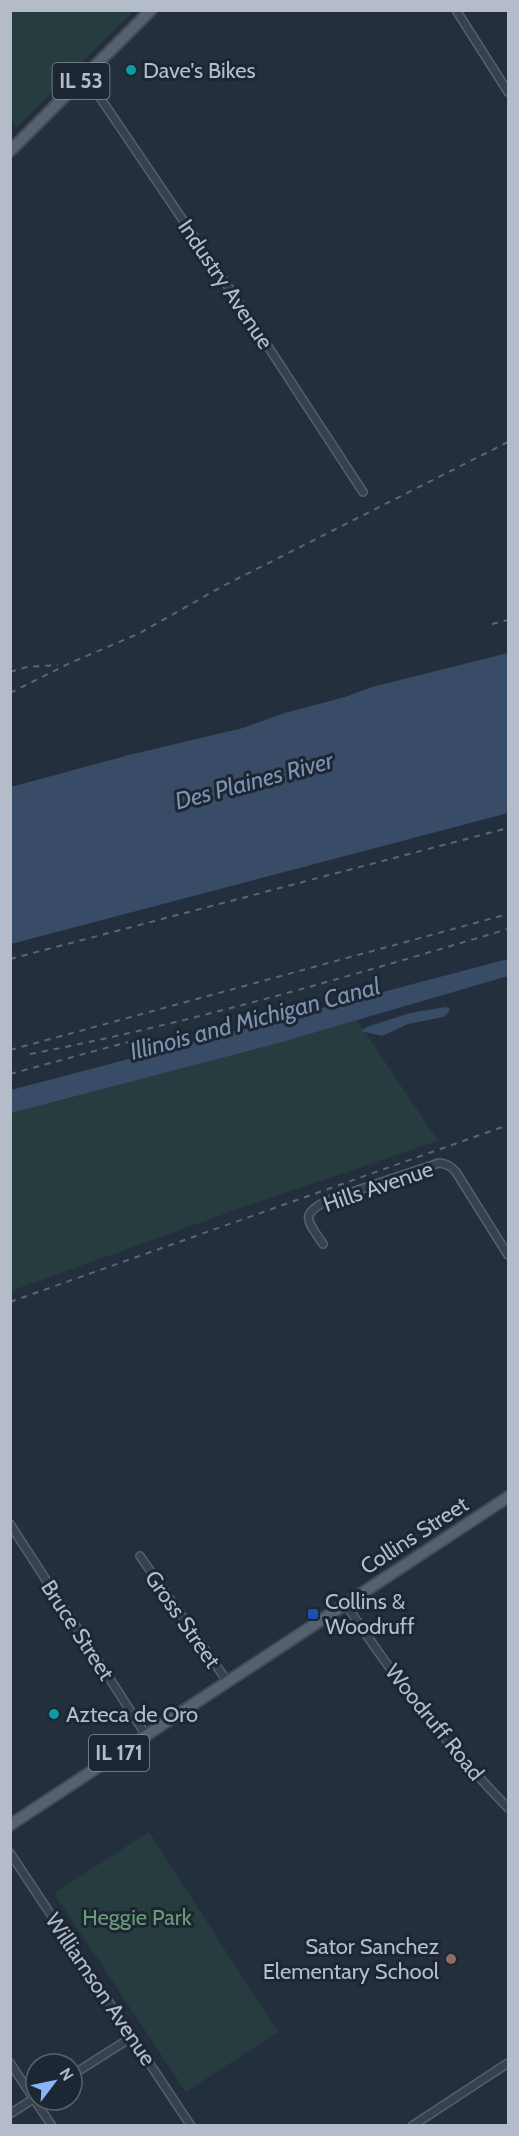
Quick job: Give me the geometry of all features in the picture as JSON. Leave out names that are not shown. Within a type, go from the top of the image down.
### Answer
[{"type":"main road","name":"IL 53","points":[[10,151],[151,10]]},
{"type":"main road","name":"Collins Street","points":[[10,1826],[508,1497]]},
{"type":"street","points":[[456,10],[508,92]]},
{"type":"street","name":"Industry Avenue","points":[[83,79],[101,99],[242,306],[363,492]]},
{"type":"street","name":"Hills Avenue","points":[[323,1244],[308,1219],[311,1210],[331,1199],[439,1163],[451,1166],[456,1172],[508,1254]]},
{"type":"street","name":"Bruce Street","points":[[10,1524],[146,1735]]},
{"type":"street","name":"Gross Street","points":[[140,1556],[227,1681]]},
{"type":"street","name":"Woodruff Road","points":[[345,1603],[377,1651],[444,1738],[508,1808]]},
{"type":"street","name":"Williamson Avenue","points":[[10,1853],[191,2126]]},
{"type":"street","points":[[84,2067],[132,2037]]},
{"type":"street","points":[[10,2063],[24,2083]]},
{"type":"street","points":[[412,2126],[421,2123],[508,2063]]},
{"type":"street","points":[[10,2114],[24,2105]]},
{"type":"street","points":[[44,2112],[52,2126]]},
{"type":"green space","points":[[10,11],[134,11],[16,128],[11,119]]},
{"type":"green space","points":[[357,1020],[438,1141],[249,1205],[11,1291],[11,1113],[275,1044]]},
{"type":"green space","name":"Heggie Park","points":[[149,1832],[278,2032],[186,2092],[54,1893]]},
{"type":"water","name":"Des Plaines River","points":[[508,653],[508,813],[11,944],[11,787],[129,755],[243,728],[372,687]]},
{"type":"water","name":"Illinois and Michigan Canal","points":[[508,959],[508,976],[275,1044],[11,1113],[11,1090]]},
{"type":"water","points":[[446,1007],[450,1009],[443,1017],[408,1024],[382,1036],[361,1031],[410,1013]]},
{"type":"railway","points":[[10,693],[70,663],[138,634],[223,586],[508,442]]},
{"type":"railway","points":[[492,624],[508,620]]},
{"type":"railway","points":[[10,672],[27,667],[58,665]]},
{"type":"railway","points":[[10,959],[508,828]]},
{"type":"railway","points":[[10,1050],[508,914]]},
{"type":"railway","points":[[30,1054],[211,1013],[508,929]]},
{"type":"railway","points":[[10,1074],[128,1042]]},
{"type":"railway","points":[[10,1302],[508,1125]]},
{"type":"place","name":"Dave's Bikes","points":[[131,70]]},
{"type":"place","name":"Collins & Woodruff","points":[[313,1614]]},
{"type":"place","name":"Azteca de Oro","points":[[54,1714]]},
{"type":"place","name":"Sator Sanchez Elementary School","points":[[451,1959]]}]
